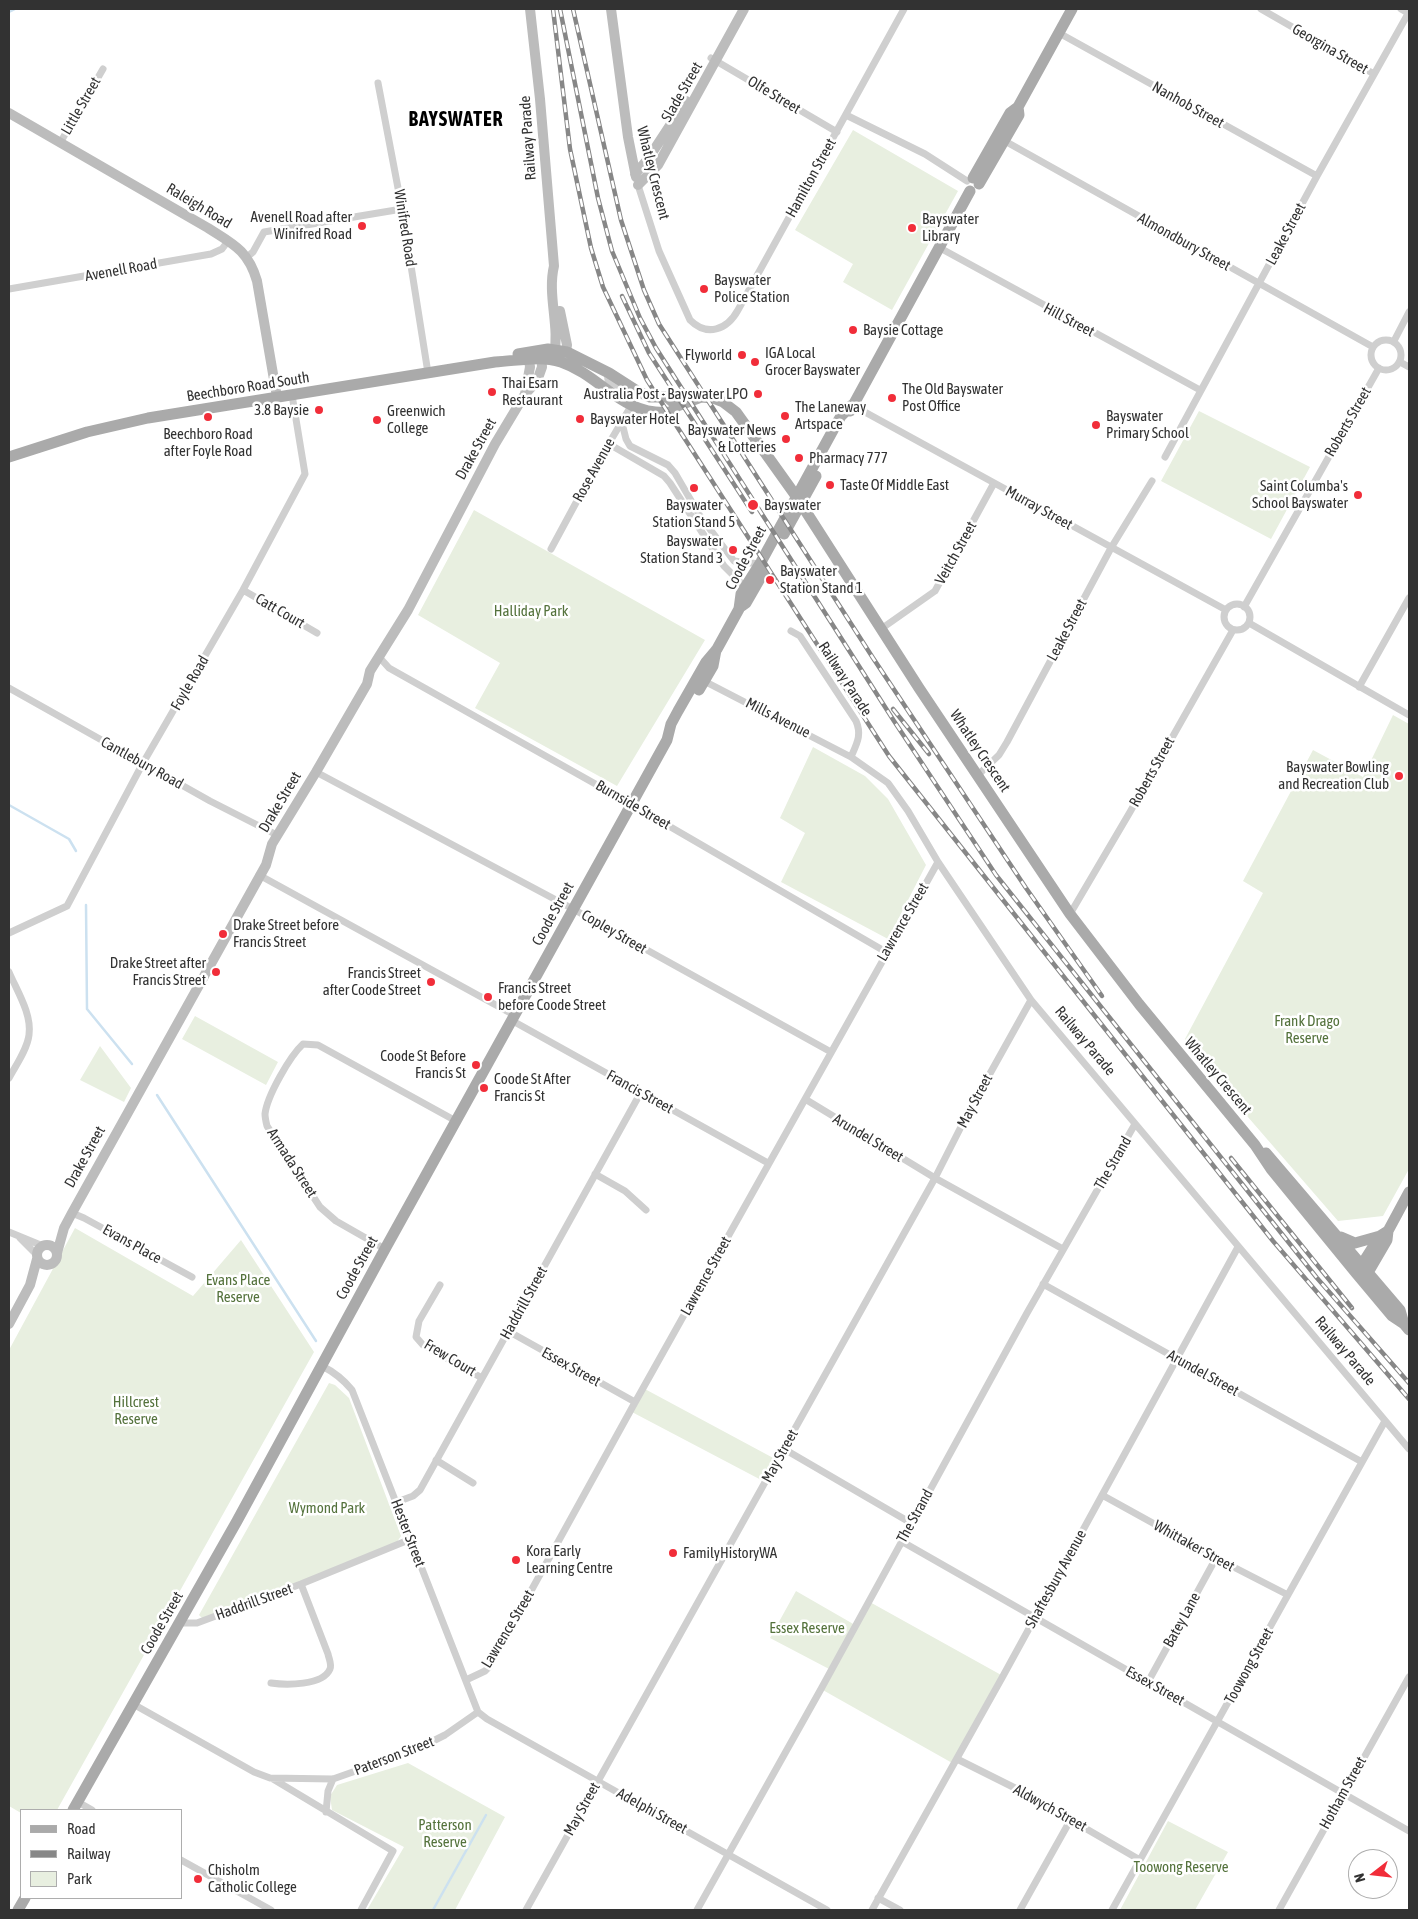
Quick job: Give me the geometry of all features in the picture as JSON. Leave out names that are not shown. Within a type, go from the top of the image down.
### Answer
[{"type":"main road","points":[[799,500],[841,416],[852,405],[940,248],[972,183],[1000,138],[1010,113],[1018,107],[1072,9]]},
{"type":"main road","name":"Beechboro Road South","points":[[9,457],[65,438],[120,424],[528,356],[542,354],[560,356]]},
{"type":"main road","points":[[560,356],[607,372],[650,397],[667,397],[678,406]]},
{"type":"main road","points":[[560,356],[578,371],[631,406]]},
{"type":"main road","name":"Whatley Crescent","points":[[631,406],[657,414],[671,412],[678,406],[701,397],[714,398],[736,412],[799,500],[881,629],[1070,914],[1139,1004],[1256,1144],[1271,1169],[1362,1273]]},
{"type":"main road","name":"Coode Street","points":[[739,609],[741,594],[799,500],[812,484],[848,420],[852,405]]},
{"type":"main road","name":"Coode Street","points":[[667,740],[671,724],[678,711],[706,662],[717,649],[739,609],[746,603],[799,500]]},
{"type":"main road","name":"Coode Street","points":[[76,1806],[233,1529],[631,804],[667,740],[677,728],[704,681],[712,666],[717,649]]},
{"type":"main road","name":"Whatley Crescent","points":[[1256,1144],[1272,1158],[1335,1233],[1392,1316],[1407,1327]]},
{"type":"main road","points":[[1335,1233],[1345,1240],[1355,1243],[1384,1233],[1409,1192]]},
{"type":"main road","points":[[1362,1273],[1387,1240],[1384,1233]]},
{"type":"street","name":"Railway Parade","points":[[530,9],[540,99],[554,266],[558,275],[561,316],[567,345],[560,356]]},
{"type":"street","name":"Whatley Crescent","points":[[611,9],[628,138],[638,185],[659,251],[686,313],[694,324],[704,329]]},
{"type":"street","name":"Slade Street","points":[[636,174],[714,60],[737,9]]},
{"type":"street","name":"Slade Street","points":[[638,185],[658,165],[714,60],[744,9]]},
{"type":"street","name":"Hamilton Street","points":[[704,329],[727,325],[733,319],[904,9]]},
{"type":"street","name":"Georgina Street","points":[[1261,9],[1374,74]]},
{"type":"street","points":[[1401,9],[1409,12]]},
{"type":"street","name":"Leake Street","points":[[1164,457],[1409,12]]},
{"type":"street","name":"Nanhob Street","points":[[1059,32],[1317,176]]},
{"type":"street","name":"Olfe Street","points":[[714,60],[837,132]]},
{"type":"street","name":"Little Street","points":[[60,143],[103,69]]},
{"type":"street","name":"Winifred Road","points":[[378,83],[402,209],[428,373]]},
{"type":"street","name":"Raleigh Road","points":[[9,113],[228,241],[247,257],[253,266],[257,281],[277,397]]},
{"type":"street","points":[[846,115],[925,154],[972,183]]},
{"type":"street","name":"Almondbury Street","points":[[1000,138],[1373,347]]},
{"type":"street","points":[[247,257],[253,252],[264,232],[402,209]]},
{"type":"street","name":"Avenell Road","points":[[9,289],[211,254],[222,249],[228,241]]},
{"type":"street","name":"Hill Street","points":[[940,248],[1200,390]]},
{"type":"street","points":[[1394,342],[1409,312]]},
{"type":"street","points":[[1380,341],[1394,342],[1401,350],[1400,362],[1393,368],[1384,370],[1379,368],[1373,361],[1371,352],[1373,347],[1380,341]]},
{"type":"street","name":"Drake Street","points":[[30,1285],[55,1262],[64,1228],[266,865],[272,844],[367,684],[370,671],[380,658],[408,610],[495,444],[526,394],[537,381],[542,368],[542,354]]},
{"type":"street","name":"Drake Street","points":[[526,394],[530,376],[528,356]]},
{"type":"street","points":[[1400,362],[1409,367]]},
{"type":"street","name":"Roberts Street","points":[[1244,607],[1379,368]]},
{"type":"street","points":[[607,372],[608,380],[632,399],[631,406]]},
{"type":"street","name":"Foyle Road","points":[[9,932],[67,906],[144,763],[243,590],[305,474],[292,395]]},
{"type":"street","name":"Murray Street","points":[[852,405],[1226,610]]},
{"type":"street","name":"Rose Avenue","points":[[551,550],[631,406]]},
{"type":"street","points":[[622,422],[626,439],[630,446],[668,465],[675,473],[700,516],[734,561],[760,564]]},
{"type":"street","points":[[609,444],[664,476],[670,482],[724,566],[746,588]]},
{"type":"street","name":"Leake Street","points":[[978,775],[999,755],[1007,742],[1111,548],[1152,481]]},
{"type":"street","name":"Veitch Street","points":[[881,629],[934,591],[994,483]]},
{"type":"street","name":"Catt Court","points":[[243,590],[317,633]]},
{"type":"street","points":[[1359,687],[1409,598]]},
{"type":"street","points":[[1233,605],[1244,607],[1250,614],[1249,623],[1242,629],[1233,630],[1224,620],[1226,610],[1233,605]]},
{"type":"street","points":[[1249,623],[1409,715]]},
{"type":"street","name":"Roberts Street","points":[[1070,914],[1233,630]]},
{"type":"street","name":"Railway Parade","points":[[791,631],[800,636],[856,721],[860,730],[860,737],[852,756],[888,783],[908,811],[938,862],[1031,1000],[1409,1448]]},
{"type":"street","name":"Burnside Street","points":[[380,658],[389,668],[631,804],[886,952]]},
{"type":"street","name":"Mills Avenue","points":[[704,681],[852,756]]},
{"type":"street","name":"Cantlebury Road","points":[[9,688],[210,801],[277,835]]},
{"type":"street","name":"Copley Street","points":[[316,772],[573,909],[831,1052]]},
{"type":"street","name":"Lawrence Street","points":[[466,1680],[485,1672],[489,1667],[768,1163],[938,862]]},
{"type":"street","name":"Francis Street","points":[[259,875],[768,1163]]},
{"type":"street","points":[[9,972],[27,1014],[29,1036],[21,1057],[9,1078]]},
{"type":"street","name":"May Street","points":[[526,1910],[935,1178],[968,1113],[1031,1000]]},
{"type":"street","name":"Armada Street","points":[[385,1249],[336,1221],[320,1207],[267,1126],[265,1115],[268,1104],[294,1053],[303,1044],[318,1045],[456,1121]]},
{"type":"street","name":"Haddrill Street","points":[[397,1502],[417,1494],[641,1092]]},
{"type":"street","name":"Arundel Street","points":[[805,1099],[935,1178],[1063,1249]]},
{"type":"street","name":"The Strand","points":[[697,1910],[1063,1249],[1135,1124]]},
{"type":"street","points":[[595,1174],[625,1191],[646,1210]]},
{"type":"street","name":"Evans Place","points":[[72,1213],[192,1277]]},
{"type":"street","name":"Drake Street","points":[[9,1324],[30,1285],[41,1251],[64,1228]]},
{"type":"street","points":[[9,1232],[41,1251],[44,1265],[50,1265]]},
{"type":"street","points":[[41,1251],[53,1247],[57,1253]]},
{"type":"street","name":"Shaftesbury Avenue","points":[[872,1910],[957,1760],[1238,1247]]},
{"type":"street","name":"Arundel Street","points":[[1044,1284],[1362,1462]]},
{"type":"street","name":"Frew Court","points":[[440,1285],[419,1321],[416,1337],[423,1345],[482,1378]]},
{"type":"street","name":"Essex Street","points":[[508,1332],[635,1402]]},
{"type":"street","name":"Hester Street","points":[[322,1366],[340,1377],[352,1390],[478,1712]]},
{"type":"street","name":"Toowong Street","points":[[1112,1910],[1385,1421]]},
{"type":"street","points":[[784,1449],[911,1523]]},
{"type":"street","points":[[436,1460],[473,1483]]},
{"type":"street","name":"Whittaker Street","points":[[1102,1495],[1216,1558],[1288,1595]]},
{"type":"street","name":"Haddrill Street","points":[[179,1623],[197,1623],[301,1584],[411,1539]]},
{"type":"street","name":"Essex Street","points":[[901,1541],[1409,1831]]},
{"type":"street","name":"Batey Lane","points":[[1148,1682],[1216,1558]]},
{"type":"street","points":[[271,1683],[286,1685],[308,1683],[324,1676],[330,1670],[328,1654],[301,1584]]},
{"type":"street","name":"Hotham Street","points":[[1279,1910],[1409,1677]]},
{"type":"street","name":"Paterson Street","points":[[133,1704],[254,1772],[270,1778],[393,1851],[361,1910]]},
{"type":"street","name":"Adelphi Street","points":[[478,1712],[487,1719],[826,1910]]},
{"type":"street","name":"Paterson Street","points":[[270,1778],[333,1779],[415,1750],[445,1735],[478,1712]]},
{"type":"street","name":"Aldwych Street","points":[[957,1760],[1021,1791],[1140,1860]]},
{"type":"street","points":[[326,1812],[328,1791],[333,1779]]},
{"type":"street","points":[[1020,1910],[1071,1819]]},
{"type":"street","points":[[182,1861],[271,1910]]},
{"type":"street","points":[[878,1898],[900,1910]]},
{"type":"green space","points":[[853,130],[958,191],[892,310],[843,282],[853,264],[795,230]]},
{"type":"green space","points":[[1199,411],[1310,467],[1271,539],[1161,481]]},
{"type":"green space","name":"Halliday Park","points":[[474,510],[705,640],[617,786],[475,708],[500,663],[418,615]]},
{"type":"green space","name":"Frank Drago Reserve","points":[[1393,715],[1409,724],[1409,1169],[1383,1216],[1338,1221],[1202,1064],[1185,1039],[1263,893],[1243,881],[1313,750],[1363,777]]},
{"type":"green space","points":[[813,747],[865,776],[888,799],[926,865],[888,939],[781,882],[805,833],[780,818]]},
{"type":"green space","points":[[195,1016],[278,1062],[266,1085],[182,1039]]},
{"type":"green space","points":[[100,1046],[131,1088],[124,1102],[80,1080]]},
{"type":"green space","name":"Hillcrest Reserve","points":[[75,1228],[193,1296],[241,1240],[314,1352],[58,1809],[20,1809],[20,1812],[9,1806],[9,1350]]},
{"type":"green space","name":"Wymond Park","points":[[329,1383],[335,1385],[349,1398],[401,1536],[395,1545],[204,1620],[199,1615]]},
{"type":"green space","points":[[643,1388],[777,1460],[765,1482],[630,1411]]},
{"type":"green space","name":"Essex Reserve","points":[[796,1591],[855,1625],[868,1601],[1003,1676],[954,1764],[821,1689],[831,1670],[770,1638]]},
{"type":"green space","name":"Patterson Reserve","points":[[408,1763],[505,1817],[455,1910],[367,1910],[404,1847],[332,1810],[330,1796],[337,1785]]},
{"type":"green space","name":"Toowong Reserve","points":[[1168,1821],[1228,1852],[1195,1910],[1120,1910]]},
{"type":"waterway","points":[[9,12],[15,9]]},
{"type":"waterway","points":[[9,805],[69,839],[76,851]]},
{"type":"waterway","points":[[86,905],[87,1009],[132,1064]]},
{"type":"waterway","points":[[157,1095],[316,1341]]},
{"type":"waterway","points":[[433,1910],[486,1815]]},
{"type":"railway","points":[[553,9],[570,149],[591,248],[603,287],[647,380],[889,756],[1273,1241],[1409,1399]]},
{"type":"railway","points":[[560,9],[598,198],[612,251],[640,318],[656,348],[894,721],[996,875],[1317,1278],[1409,1383]]},
{"type":"railway","points":[[573,9],[621,220],[644,290],[659,324],[873,658],[1026,888],[1102,996]]},
{"type":"railway","points":[[622,296],[649,353],[752,512]]},
{"type":"railway","points":[[893,709],[929,754]]},
{"type":"railway","points":[[1231,1158],[1352,1308]]},
{"type":"place","name":"Avenell Road after Winifred Road","points":[[362,226]]},
{"type":"place","name":"Bayswater Library","points":[[912,228]]},
{"type":"place","name":"Bayswater Police Station","points":[[704,289]]},
{"type":"place","name":"Baysie Cottage","points":[[853,330]]},
{"type":"place","name":"Flyworld","points":[[742,355]]},
{"type":"place","name":"IGA Local Grocer Bayswater","points":[[755,362]]},
{"type":"place","name":"Thai Esarn Restaurant","points":[[492,392]]},
{"type":"place","name":"Australia Post - Bayswater LPO","points":[[758,394]]},
{"type":"place","name":"The Old Bayswater Post Office","points":[[892,398]]},
{"type":"place","name":"3.8 Baysie","points":[[319,410]]},
{"type":"place","name":"The Laneway Artspace","points":[[785,416]]},
{"type":"place","name":"Beechboro Road after Foyle Road","points":[[208,417]]},
{"type":"place","name":"Bayswater Hotel","points":[[580,419]]},
{"type":"place","name":"Greenwich College","points":[[377,420]]},
{"type":"place","name":"Bayswater Primary School","points":[[1096,425]]},
{"type":"place","name":"Bayswater News & Lotteries","points":[[786,439]]},
{"type":"place","name":"Pharmacy 777","points":[[799,458]]},
{"type":"place","name":"Taste Of Middle East","points":[[830,485]]},
{"type":"place","name":"Bayswater Station Stand 5","points":[[694,488]]},
{"type":"place","name":"Saint Columba's School Bayswater","points":[[1358,495]]},
{"type":"place","name":"Bayswater","points":[[753,505]]},
{"type":"place","name":"Bayswater Station Stand 3","points":[[733,550]]},
{"type":"place","name":"Bayswater Station Stand 1","points":[[770,580]]},
{"type":"place","name":"Bayswater Bowling and Recreation Club","points":[[1399,776]]},
{"type":"place","name":"Drake Street before Francis Street","points":[[223,934]]},
{"type":"place","name":"Drake Street after Francis Street","points":[[216,972]]},
{"type":"place","name":"Francis Street after Coode Street","points":[[431,982]]},
{"type":"place","name":"Francis Street before Coode Street","points":[[488,997]]},
{"type":"place","name":"Coode St Before Francis St","points":[[476,1065]]},
{"type":"place","name":"Coode St After Francis St","points":[[484,1088]]},
{"type":"place","name":"FamilyHistoryWA","points":[[673,1553]]},
{"type":"place","name":"Kora Early Learning Centre","points":[[516,1560]]},
{"type":"place","name":"Chisholm Catholic College","points":[[198,1879]]},
{"type":"district","name":"BAYSWATER","points":[[456,120]]},
{"type":"park label","name":"Evans Place Reserve","points":[[238,1288]]}]
